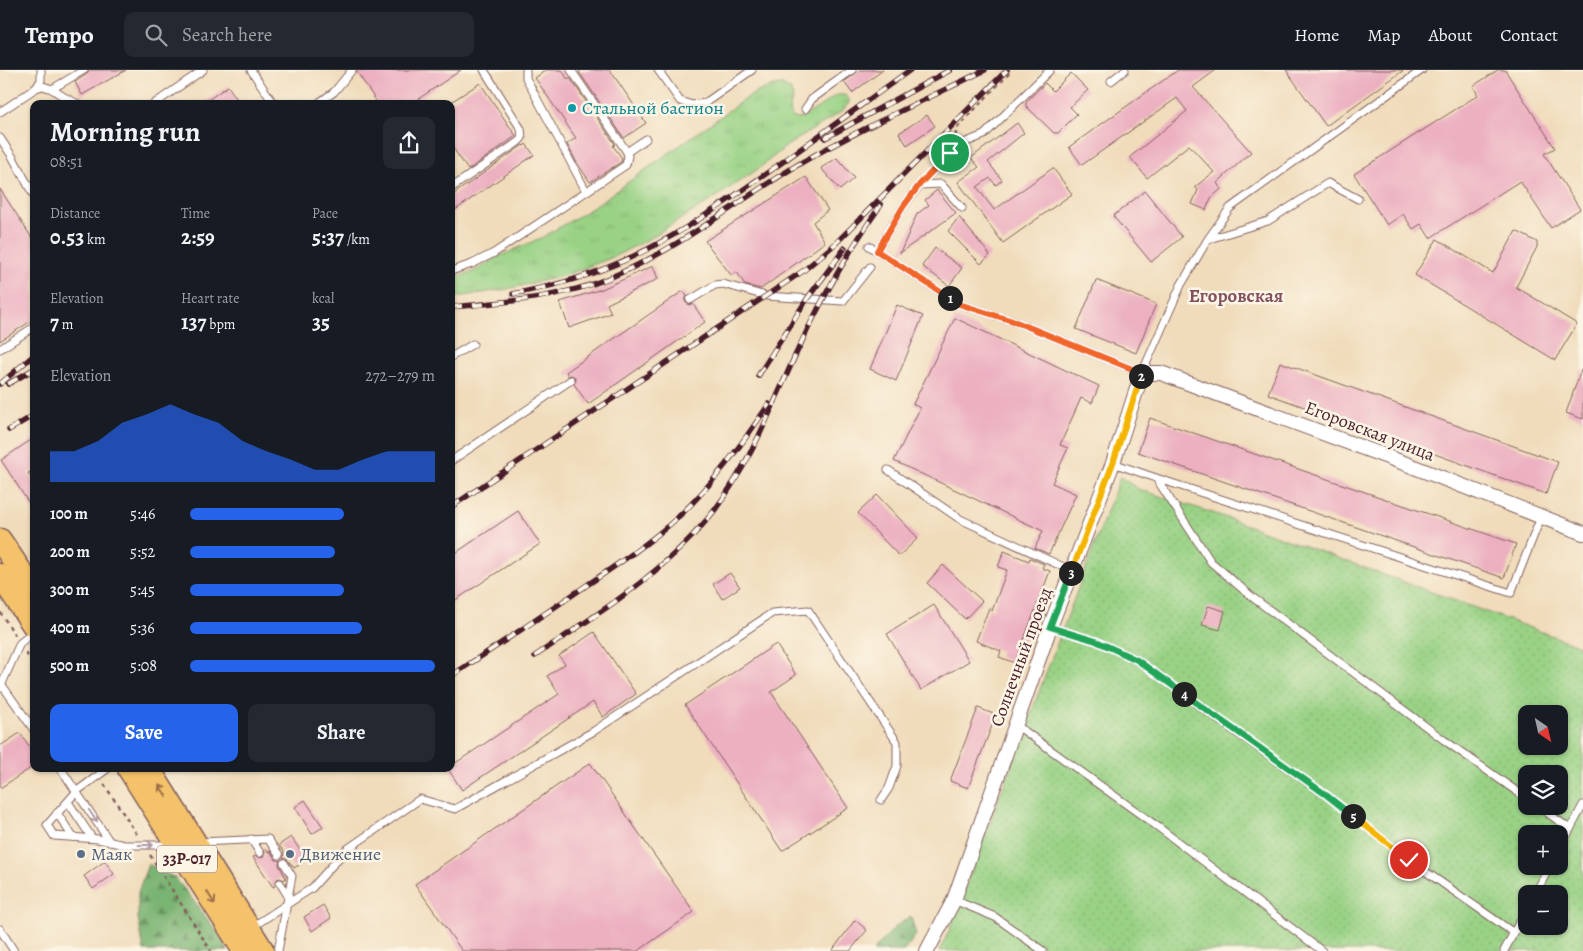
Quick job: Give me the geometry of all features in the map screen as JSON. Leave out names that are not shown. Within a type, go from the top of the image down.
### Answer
[{"type":"highway","points":[[0,540],[30,585]]},
{"type":"highway","points":[[0,575],[30,620]]},
{"type":"highway","name":"33Р-017","points":[[131,772],[250,929],[263,951]]},
{"type":"highway","name":"33Р-017","points":[[151,772],[244,951]]},
{"type":"street","name":"Солнечный проезд","points":[[927,951],[954,900],[1050,627],[1113,463],[1142,373]]},
{"type":"street","name":"Егоровская улица","points":[[1142,373],[1161,373],[1409,465],[1583,533]]},
{"type":"lane","points":[[36,88],[41,80],[41,70]]},
{"type":"lane","points":[[52,89],[84,70]]},
{"type":"lane","points":[[160,100],[203,70]]},
{"type":"lane","points":[[251,70],[271,100]]},
{"type":"lane","points":[[323,100],[334,92],[352,70]]},
{"type":"lane","points":[[455,183],[522,138],[521,130],[484,70]]},
{"type":"lane","points":[[526,70],[526,78],[586,191]]},
{"type":"lane","points":[[455,270],[494,253],[626,165],[627,152],[571,70]]},
{"type":"lane","points":[[658,70],[680,100],[692,105],[705,103],[752,70]]},
{"type":"lane","points":[[805,109],[812,100],[852,70]]},
{"type":"lane","points":[[877,251],[903,207],[920,184],[950,153],[984,135],[1050,70]]},
{"type":"lane","points":[[1111,81],[1125,70]]},
{"type":"lane","points":[[869,246],[959,304],[1016,322],[1142,373],[1181,286],[1208,239],[1230,208],[1422,70]]},
{"type":"lane","points":[[0,112],[36,88],[43,86],[70,100]]},
{"type":"lane","points":[[0,138],[30,189]]},
{"type":"lane","points":[[627,152],[646,139]]},
{"type":"lane","points":[[1208,239],[1268,222],[1328,183],[1358,199]]},
{"type":"lane","points":[[920,184],[941,184],[962,208]]},
{"type":"lane","points":[[690,300],[714,285],[723,284],[766,296],[843,302],[870,267]]},
{"type":"lane","points":[[0,349],[30,330]]},
{"type":"lane","points":[[455,355],[473,344]]},
{"type":"lane","points":[[455,458],[571,380]]},
{"type":"lane","points":[[1113,463],[1512,593],[1541,517]]},
{"type":"lane","points":[[888,470],[960,518],[1072,571]]},
{"type":"lane","points":[[1156,478],[1211,562],[1260,603],[1444,740],[1518,792]]},
{"type":"lane","points":[[250,929],[312,888],[346,850],[420,799],[455,809],[594,731],[772,613],[808,610],[896,742],[897,766],[889,788],[881,800]]},
{"type":"lane","points":[[1050,627],[1096,641],[1137,660],[1325,794],[1409,860],[1514,933]]},
{"type":"lane","points":[[30,635],[20,643],[1,686],[30,725]]},
{"type":"lane","points":[[1016,724],[1158,827],[1322,951]]},
{"type":"lane","points":[[63,772],[110,842]]},
{"type":"lane","points":[[102,772],[77,791],[47,825],[54,836],[92,838],[124,845],[187,844],[251,838],[268,839],[279,855]]},
{"type":"lane","points":[[68,802],[92,838]]},
{"type":"lane","points":[[1568,833],[1583,805]]},
{"type":"lane","points":[[57,814],[73,837]]},
{"type":"lane","points":[[1551,815],[1570,829]]},
{"type":"lane","points":[[251,838],[260,853]]},
{"type":"lane","points":[[278,951],[292,876],[284,863]]},
{"type":"lane","points":[[280,883],[288,896]]},
{"type":"lane","points":[[954,900],[995,917],[1043,951]]},
{"type":"lane","points":[[1504,951],[1518,925]]},
{"type":"lane","points":[[0,929],[14,951]]},
{"type":"path","points":[[950,153],[958,127],[1012,70]]},
{"type":"path","points":[[98,774],[211,951]]},
{"type":"green space","points":[[782,85],[790,89],[793,97],[789,111],[792,117],[798,119],[837,95],[845,95],[849,99],[849,103],[841,112],[788,145],[758,169],[710,201],[647,240],[611,258],[563,276],[507,289],[455,297],[455,278],[475,271],[500,256],[543,237],[589,210],[742,101],[766,88]]},
{"type":"green space","points":[[1120,477],[1138,489],[1219,515],[1583,647],[1583,951],[939,951],[949,931]]},
{"type":"green space","points":[[148,864],[175,878],[220,936],[228,951],[144,951],[138,918],[138,892]]},
{"type":"green space","points":[[911,916],[916,935],[904,951],[873,951],[895,927]]},
{"type":"building","points":[[89,70],[126,70],[82,95],[75,82],[87,74]]},
{"type":"building","points":[[357,70],[461,70],[417,100],[375,100]]},
{"type":"building","name":"Стальной бастион","points":[[546,70],[562,70],[568,80],[570,78],[615,144],[613,146],[622,158],[621,162],[590,182],[567,144],[576,138],[535,78]]},
{"type":"building","points":[[582,70],[610,70],[646,123],[624,138],[579,72]]},
{"type":"building","points":[[860,70],[883,70],[852,93],[844,82]]},
{"type":"building","points":[[1178,70],[1216,70],[1193,87],[1251,152],[1217,183],[1221,189],[1211,198],[1206,210],[1192,204],[1198,190],[1195,187],[1214,172],[1189,145],[1147,178],[1130,157],[1187,111],[1177,98],[1082,165],[1069,147]]},
{"type":"building","points":[[1286,70],[1404,70],[1326,126]]},
{"type":"building","points":[[1498,70],[1505,70],[1555,148],[1544,154],[1580,209],[1551,228],[1520,181],[1430,238],[1421,224],[1413,229],[1403,214],[1387,225],[1354,174],[1478,95],[1473,86]]},
{"type":"building","points":[[1071,73],[1088,90],[1070,107],[1077,114],[1058,133],[1054,133],[1026,106],[1026,102],[1045,83],[1053,91]]},
{"type":"building","points":[[480,83],[516,136],[468,170],[455,151],[454,100]]},
{"type":"building","points":[[228,86],[237,100],[208,100]]},
{"type":"building","points":[[927,115],[935,126],[907,145],[899,133]]},
{"type":"building","points":[[1017,123],[1024,133],[988,162],[1002,180],[996,185],[990,178],[977,187],[994,210],[1053,168],[1072,194],[1003,243],[958,182],[979,167],[971,158]]},
{"type":"building","points":[[526,144],[534,155],[455,210],[455,193]]},
{"type":"building","points":[[837,158],[854,178],[840,190],[821,168]]},
{"type":"building","points":[[806,177],[828,210],[813,222],[825,242],[761,289],[745,285],[737,272],[731,275],[705,241]]},
{"type":"building","points":[[0,189],[30,235],[30,322],[0,341]]},
{"type":"building","points":[[937,190],[956,213],[900,253],[917,214],[929,205],[925,200]]},
{"type":"building","points":[[1145,191],[1182,237],[1151,262],[1113,216]]},
{"type":"building","points":[[959,217],[990,255],[981,264],[948,231]]},
{"type":"building","points":[[1516,231],[1537,242],[1537,247],[1516,287],[1577,324],[1555,360],[1415,275],[1437,239],[1493,273]]},
{"type":"building","points":[[935,248],[962,268],[949,286],[922,266]]},
{"type":"building","points":[[653,266],[658,279],[607,304],[611,313],[569,328],[560,302],[602,289]]},
{"type":"building","points":[[1096,280],[1156,304],[1136,353],[1076,329]]},
{"type":"building","points":[[683,291],[687,296],[686,303],[693,304],[705,322],[588,404],[574,384],[575,377],[568,376],[566,372]]},
{"type":"building","points":[[897,305],[923,316],[896,381],[870,369]]},
{"type":"building","points":[[955,318],[1099,386],[1092,403],[1081,398],[1060,445],[1068,448],[1052,483],[1076,494],[1049,554],[1035,548],[1043,531],[894,461],[920,408],[913,404]]},
{"type":"building","points":[[1280,362],[1558,462],[1546,494],[1268,394]]},
{"type":"building","points":[[1581,370],[1583,370],[1583,419],[1566,413]]},
{"type":"building","points":[[1150,418],[1516,544],[1504,578],[1138,452]]},
{"type":"building","points":[[30,441],[30,472],[28,473],[30,476],[30,505],[1,460]]},
{"type":"building","points":[[877,495],[918,538],[899,556],[858,513]]},
{"type":"building","points":[[518,511],[540,544],[455,600],[455,553]]},
{"type":"building","points":[[1004,551],[1029,561],[1030,558],[1044,564],[1042,568],[1050,571],[1015,663],[999,657],[1001,651],[976,641],[989,608],[992,611],[1007,570],[998,567]]},
{"type":"building","points":[[943,565],[982,601],[965,619],[927,583]]},
{"type":"building","points":[[730,573],[740,587],[722,599],[713,584]]},
{"type":"building","points":[[934,605],[969,661],[921,690],[887,634]]},
{"type":"building","points":[[1208,606],[1225,611],[1220,630],[1202,625]]},
{"type":"building","points":[[594,632],[636,694],[603,717],[593,702],[462,790],[450,772],[455,772],[455,763],[559,694],[547,676],[565,664],[559,656]]},
{"type":"building","points":[[776,644],[796,675],[771,692],[848,808],[782,851],[685,705]]},
{"type":"building","points":[[978,708],[996,715],[968,788],[950,781]]},
{"type":"building","points":[[20,733],[30,747],[30,769],[0,788],[0,746]]},
{"type":"building","points":[[590,763],[694,912],[638,951],[462,951],[415,884]]},
{"type":"building","points":[[305,800],[323,827],[312,834],[295,807]]},
{"type":"building","points":[[291,837],[307,860],[294,868],[288,860],[283,858],[284,852],[279,845]]},
{"type":"building","points":[[266,849],[268,852],[270,851],[276,860],[280,860],[279,865],[286,878],[284,880],[277,879],[273,887],[253,857],[263,857],[264,850]]},
{"type":"building","points":[[105,861],[114,874],[93,889],[84,876]]},
{"type":"building","points":[[323,905],[331,918],[312,931],[304,917]]},
{"type":"building","points":[[855,920],[867,930],[850,951],[832,951]]},
{"type":"railway","points":[[513,294],[558,284],[590,274],[625,260],[670,237],[777,166],[910,70]]},
{"type":"railway","points":[[825,138],[950,70]]},
{"type":"railway","points":[[455,307],[541,297],[593,284],[622,273],[676,244],[806,160],[872,125],[985,70]]},
{"type":"railway","points":[[455,504],[803,271],[835,244],[1007,70]]},
{"type":"railway","points":[[535,656],[607,607],[653,572],[675,553],[714,511],[749,455],[824,298],[845,260],[881,205]]},
{"type":"railway","points":[[758,376],[807,299],[845,248]]},
{"type":"railway","points":[[0,384],[30,358]]},
{"type":"railway","points":[[8,384],[30,371]]},
{"type":"railway","points":[[455,673],[610,569],[676,519],[714,478],[769,404]]},
{"type":"railway","points":[[9,430],[30,417]]},
{"type":"place","name":"Стальной бастион","points":[[572,108]]},
{"type":"place","name":"Маяк","points":[[81,854]]},
{"type":"place","name":"Движение","points":[[290,854]]},
{"type":"district","name":"Егоровская","points":[[1236,296]]},
{"type":"route","points":[[950,153],[920,184],[903,207],[877,251],[959,304],[1016,322],[1142,373],[1113,463],[1050,627],[1096,641],[1137,660],[1325,794],[1409,860]]}]
